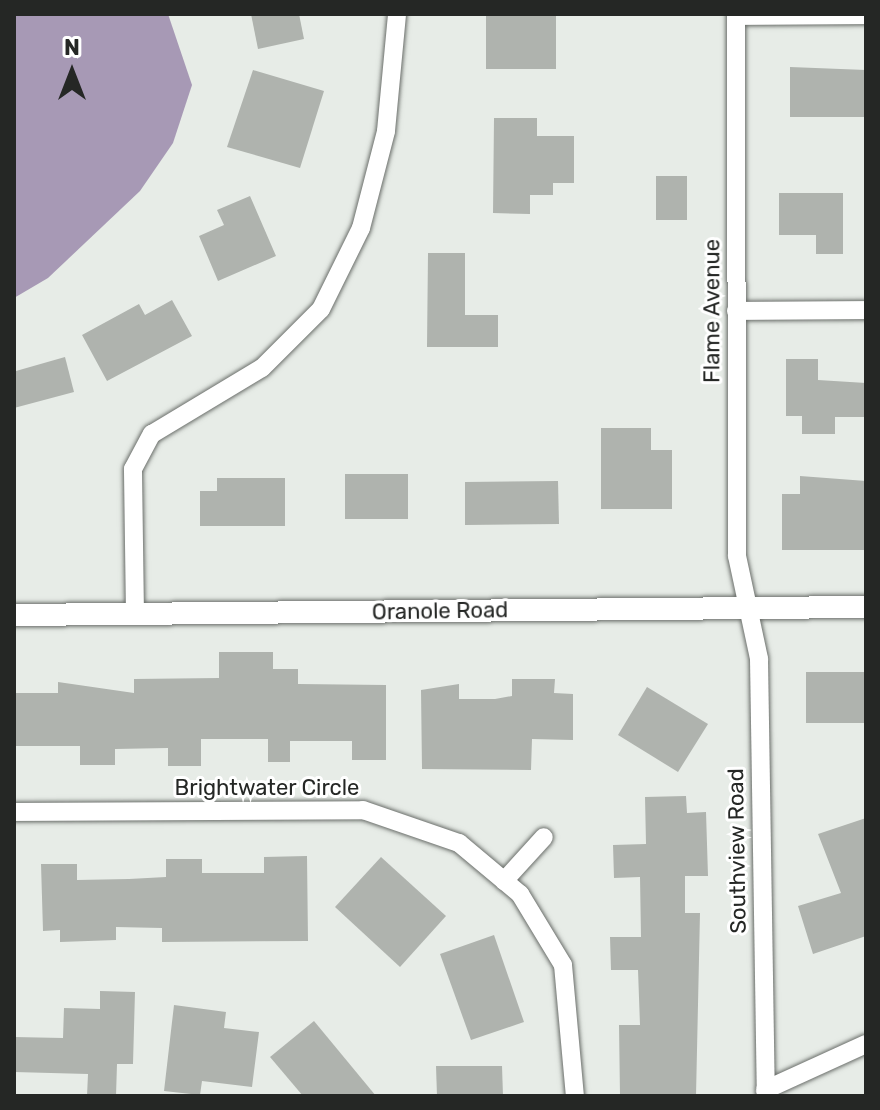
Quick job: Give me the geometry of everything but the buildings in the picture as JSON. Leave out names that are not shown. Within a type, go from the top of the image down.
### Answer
[{"type":"street","points":[[135,615],[133,469],[152,434],[262,368],[321,309],[361,228],[386,131],[397,14]]},
{"type":"street","points":[[736,15],[866,15]]},
{"type":"street","name":"Flame Avenue","points":[[736,15],[737,556],[747,608]]},
{"type":"street","points":[[736,311],[866,310]]},
{"type":"street","name":"Oranole Road","points":[[14,615],[866,607]]},
{"type":"street","name":"Southview Road","points":[[747,608],[759,659],[766,1093]]},
{"type":"street","name":"Brightwater Circle","points":[[14,812],[363,810],[459,843],[504,881],[563,965],[575,1096]]},
{"type":"street","points":[[504,881],[544,837]]},
{"type":"street","points":[[766,1093],[866,1044]]},
{"type":"shaded area","points":[[14,14],[168,14],[192,85],[173,143],[140,191],[48,278],[14,298]]}]
